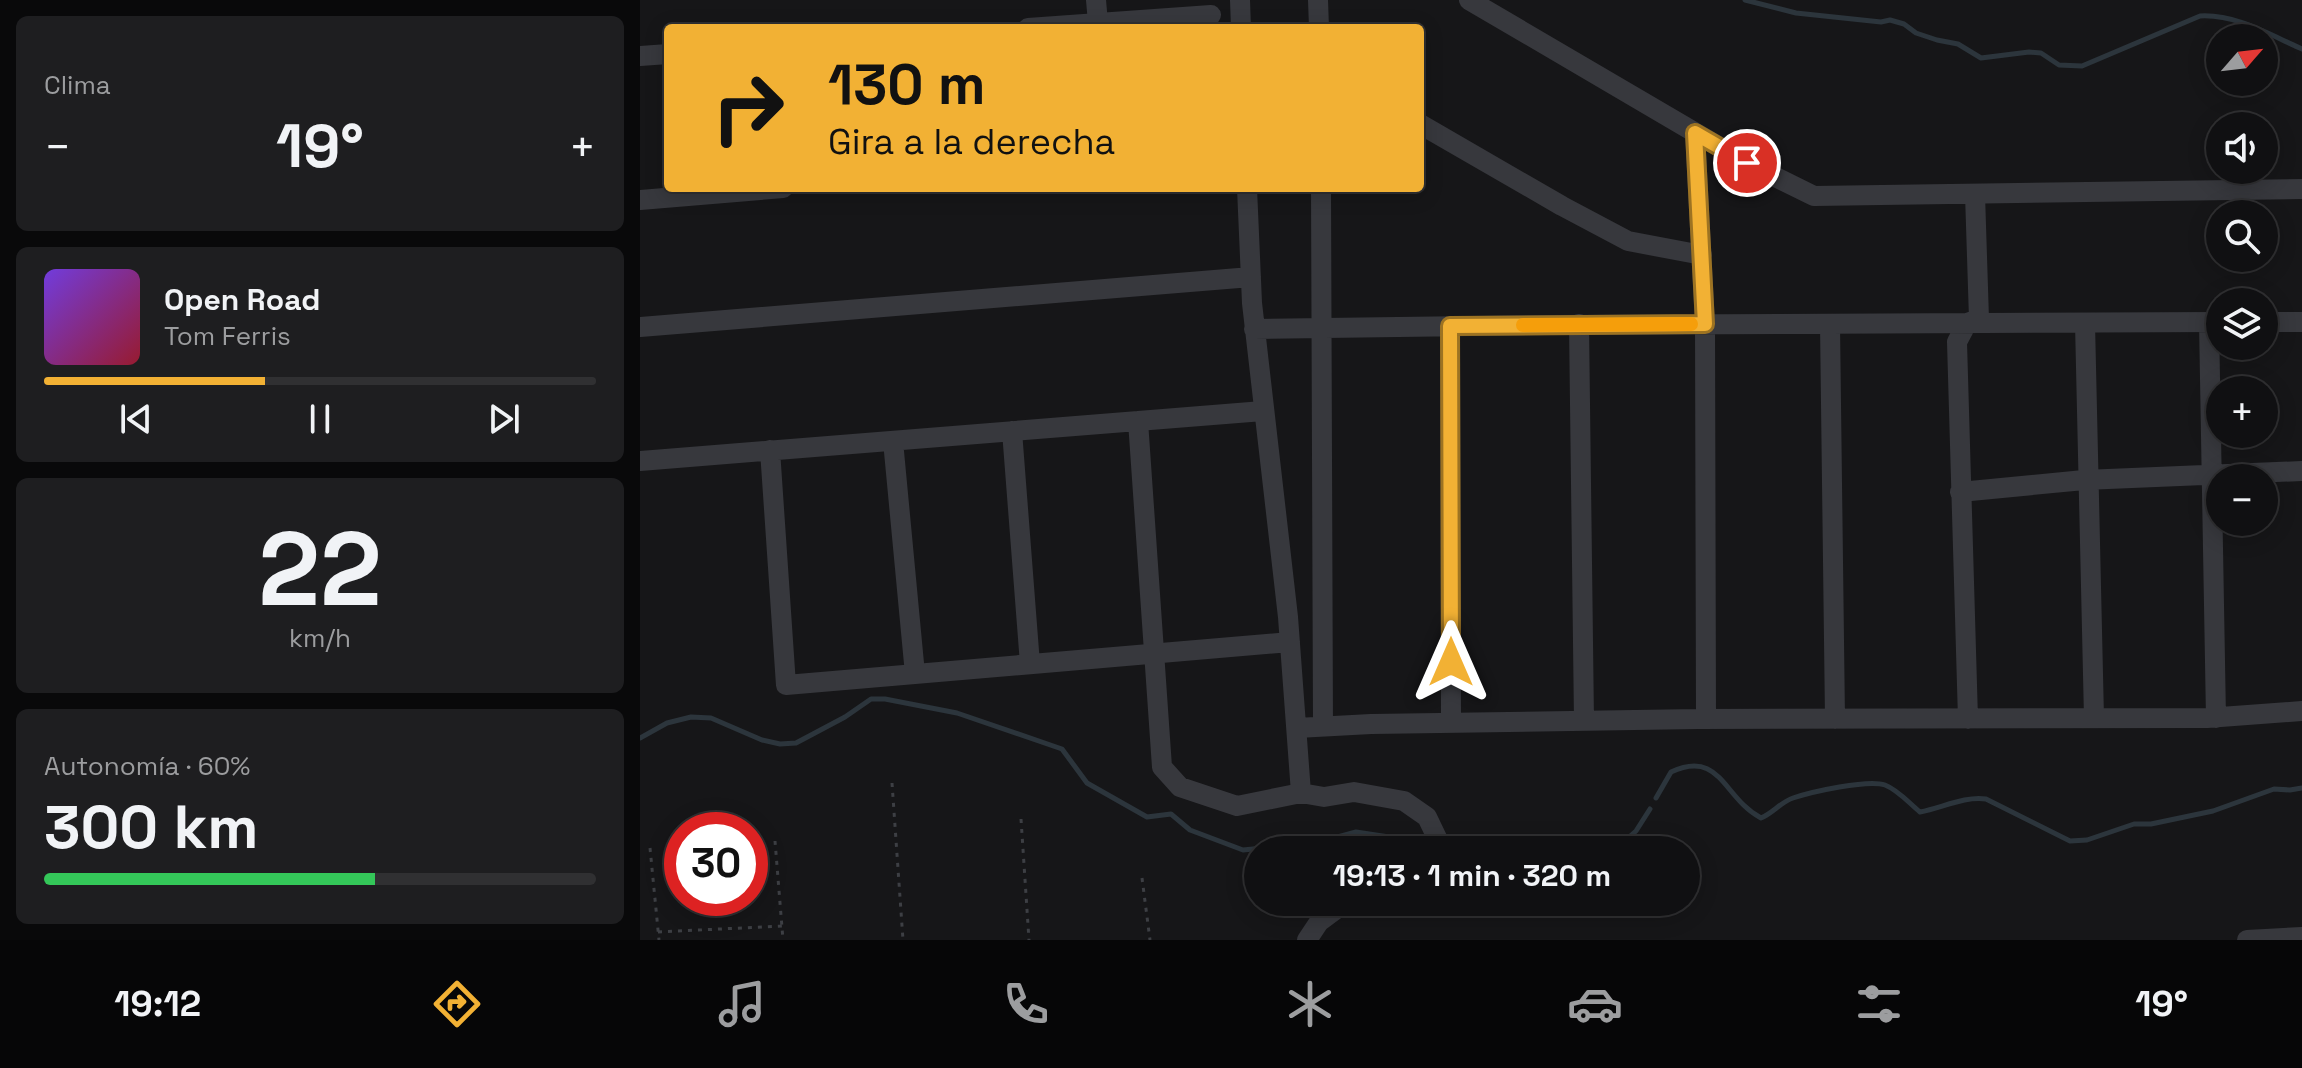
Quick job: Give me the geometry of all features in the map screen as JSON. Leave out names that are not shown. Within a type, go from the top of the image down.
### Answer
[{"type":"street","points":[[1096,0],[1098,23]]},
{"type":"street","points":[[1240,0],[1241,24]]},
{"type":"street","points":[[1318,0],[1319,24]]},
{"type":"street","points":[[1469,0],[1747,163],[1814,196],[2302,189]]},
{"type":"street","points":[[1084,24],[1211,15]]},
{"type":"street","points":[[640,56],[664,54]]},
{"type":"street","points":[[1424,126],[1628,241],[1702,255]]},
{"type":"street","points":[[1695,133],[1705,324],[1706,719]]},
{"type":"street","points":[[640,200],[735,192]]},
{"type":"street","points":[[1247,192],[1254,329],[1290,642],[1301,793]]},
{"type":"street","points":[[1321,192],[1323,726]]},
{"type":"street","points":[[1968,719],[1957,342],[1967,323],[1979,319],[1975,194]]},
{"type":"street","points":[[640,327],[1251,277]]},
{"type":"street","points":[[1254,329],[1579,324],[2206,322]]},
{"type":"street","points":[[2278,322],[2302,322]]},
{"type":"street","points":[[2085,323],[2094,718]]},
{"type":"street","points":[[1579,324],[1584,721]]},
{"type":"street","points":[[1830,324],[1835,719]]},
{"type":"street","points":[[1450,326],[1451,723]]},
{"type":"street","points":[[2212,464],[2214,360]]},
{"type":"street","points":[[640,461],[1263,411]]},
{"type":"street","points":[[1138,421],[1162,767],[1180,787],[1237,806],[1301,793],[1324,797],[1354,792],[1404,801],[1427,817],[1436,836]]},
{"type":"street","points":[[1012,431],[1030,664]]},
{"type":"street","points":[[893,441],[915,674]]},
{"type":"street","points":[[770,450],[786,685],[1290,642]]},
{"type":"street","points":[[2278,472],[2302,471]]},
{"type":"street","points":[[1960,492],[2089,479],[2206,474]]},
{"type":"street","points":[[2213,536],[2216,718]]},
{"type":"street","points":[[1297,728],[1706,719],[2216,718],[2302,711]]},
{"type":"street","points":[[1307,940],[1327,916]]},
{"type":"street","points":[[2247,940],[2302,937]]},
{"type":"path","points":[[892,783],[903,940]]},
{"type":"path","points":[[1021,819],[1029,940]]},
{"type":"path","points":[[775,841],[783,940]]},
{"type":"path","points":[[650,848],[659,940]]},
{"type":"path","points":[[1142,878],[1150,940]]},
{"type":"path","points":[[658,932],[782,926]]},
{"type":"waterway","points":[[1745,0],[1796,13],[1881,22],[1890,20],[1904,24],[1916,33],[1958,44],[1981,58],[2041,53],[2059,65],[2082,66],[2200,16],[2240,22],[2302,49]]},
{"type":"waterway","points":[[640,738],[667,723],[691,717],[711,718],[762,740],[780,744],[796,743],[871,699],[885,699],[957,713],[1062,749],[1087,783],[1147,817],[1171,814],[1190,830],[1244,850]]},
{"type":"waterway","points":[[1656,798],[1671,772],[1688,767],[1711,771],[1761,818],[1801,795],[1839,787],[1877,784],[1894,790],[1920,812],[1961,801],[1986,799],[2070,841],[2087,840],[2134,824],[2151,824],[2213,811],[2274,789],[2302,788]]},
{"type":"waterway","points":[[1630,836],[1650,809]]},
{"type":"waterway","points":[[1341,836],[1356,832],[1382,836]]},
{"type":"slow traffic","points":[[1523,325],[1691,324]]},
{"type":"route","points":[[1451,662],[1450,326],[1705,324],[1695,133],[1747,163]]}]
